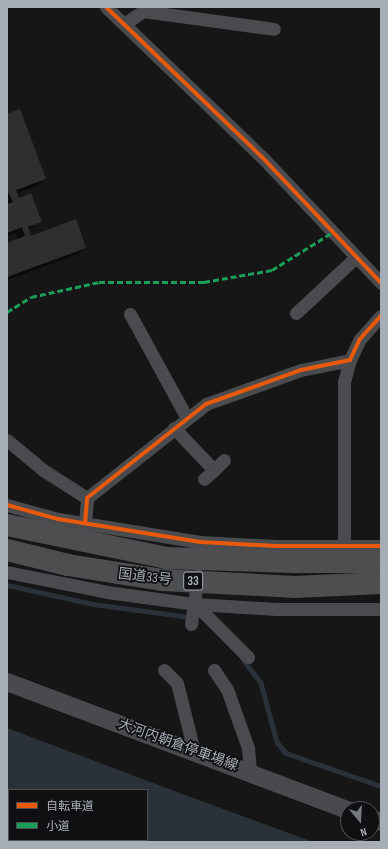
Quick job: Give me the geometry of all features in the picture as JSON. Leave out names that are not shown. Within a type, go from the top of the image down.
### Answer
[{"type":"highway","name":"国道33号","points":[[7,525],[166,558],[200,550],[381,562]]},
{"type":"highway","name":"国道33号","points":[[7,550],[68,566],[142,578],[295,587],[381,583]]},
{"type":"main road","name":"大河内朝倉停車場線","points":[[7,682],[194,750],[340,807]]},
{"type":"street","points":[[106,7],[261,156],[381,283]]},
{"type":"street","points":[[124,24],[142,9],[274,29]]},
{"type":"street","points":[[296,314],[356,257]]},
{"type":"street","points":[[130,314],[187,418]]},
{"type":"street","points":[[344,546],[344,382],[350,360],[360,339],[381,316]]},
{"type":"street","points":[[85,524],[87,498],[206,404],[301,370],[350,360]]},
{"type":"street","points":[[174,428],[214,470]]},
{"type":"street","points":[[7,440],[44,470],[87,498]]},
{"type":"street","points":[[204,479],[224,460]]},
{"type":"street","points":[[7,505],[200,550],[381,546]]},
{"type":"street","points":[[192,624],[200,550]]},
{"type":"street","points":[[7,572],[107,592],[195,604],[276,609],[381,609]]},
{"type":"street","points":[[195,604],[248,657]]},
{"type":"street","points":[[164,670],[177,683],[194,750]]},
{"type":"street","points":[[214,670],[227,689],[248,748],[250,772]]},
{"type":"shaded area","points":[[7,728],[185,795],[313,842],[7,842]]},
{"type":"building","points":[[20,109],[46,179],[16,190],[19,198],[31,193],[42,222],[28,227],[31,236],[76,219],[86,248],[7,277],[7,243],[25,236],[22,227],[7,233],[7,204],[13,202],[7,190],[7,114]]},
{"type":"waterway","points":[[7,585],[93,604],[191,617]]},
{"type":"waterway","points":[[243,659],[261,683],[277,742],[286,753],[381,786]]},
{"type":"marked path","points":[[7,312],[31,297],[99,282],[204,282],[272,270],[333,232]]},
{"type":"cycle path","points":[[106,7],[261,156],[381,283]]},
{"type":"cycle path","points":[[85,523],[87,498],[206,404],[301,370],[350,360],[360,339],[381,316]]},
{"type":"cycle path","points":[[7,505],[58,519],[200,542],[276,546],[381,546]]}]
